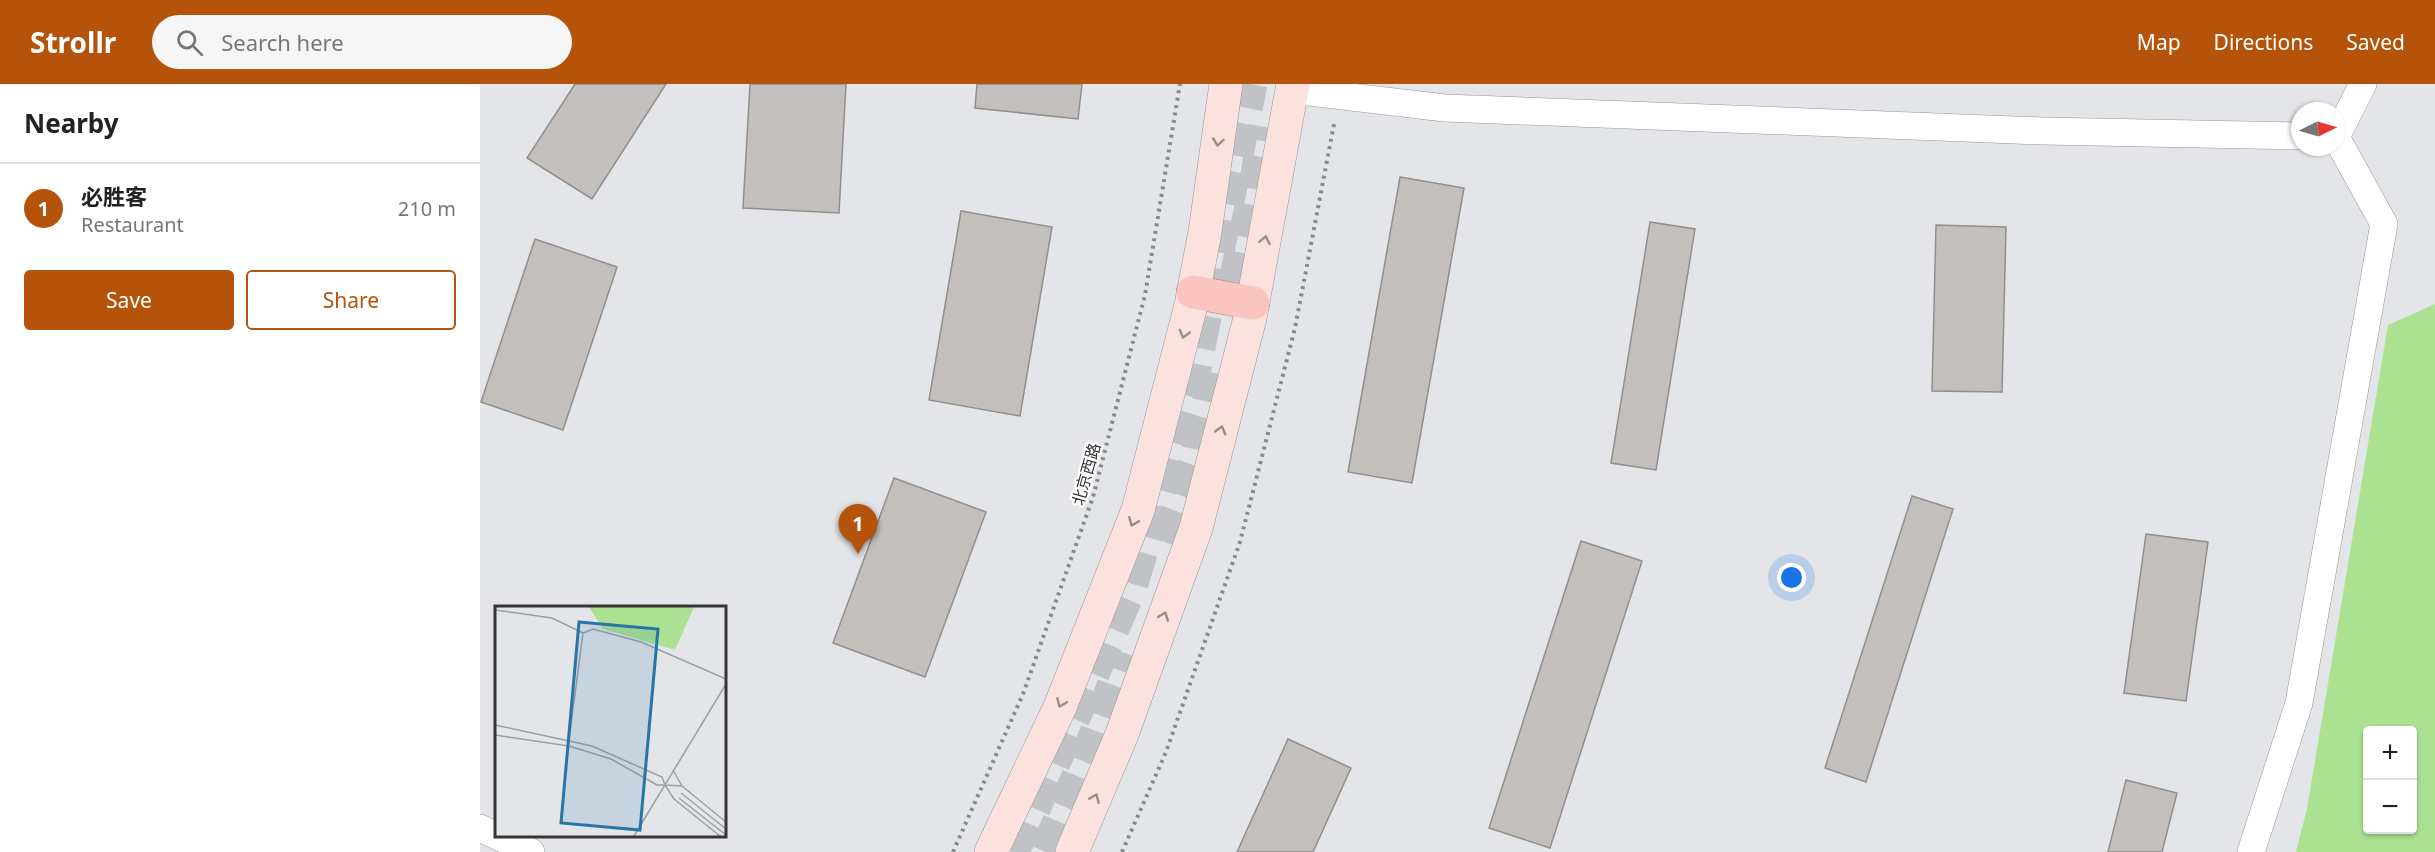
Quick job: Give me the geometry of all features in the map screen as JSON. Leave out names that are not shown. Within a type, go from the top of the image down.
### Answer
[{"type":"main road","points":[[991,852],[1060,707],[1138,510],[1194,292],[1226,84]]},
{"type":"main road","points":[[1072,852],[1122,734],[1196,528],[1253,303],[1293,87]]},
{"type":"main road","points":[[1194,292],[1253,303]]},
{"type":"street","points":[[2345,119],[2363,84]]},
{"type":"street","points":[[1293,87],[1445,108],[2043,131],[2291,136]]},
{"type":"street","points":[[2251,852],[2299,703],[2384,224],[2345,153]]},
{"type":"street","points":[[480,828],[495,835]]},
{"type":"street","points":[[499,837],[531,852]]},
{"type":"path","name":"北京西路","points":[[953,852],[1023,694],[1093,496],[1145,295],[1180,84]]},
{"type":"path","points":[[1122,852],[1166,752],[1240,542],[1295,328],[1339,95]]},
{"type":"green space","points":[[2435,304],[2435,852],[2296,852],[2307,809],[2388,325]]},
{"type":"building","points":[[575,84],[666,84],[592,199],[527,158]]},
{"type":"building","points":[[750,84],[846,84],[839,213],[743,208]]},
{"type":"building","points":[[977,84],[1082,84],[1078,119],[975,108]]},
{"type":"building","points":[[1400,177],[1464,188],[1412,483],[1348,472]]},
{"type":"building","points":[[961,211],[1052,227],[1020,416],[929,400]]},
{"type":"building","points":[[1650,222],[1695,229],[1656,470],[1611,463]]},
{"type":"building","points":[[1936,225],[2006,227],[2002,392],[1932,391]]},
{"type":"building","points":[[535,239],[617,267],[563,430],[481,402]]},
{"type":"building","points":[[894,478],[986,512],[925,677],[833,643]]},
{"type":"building","points":[[1912,496],[1953,509],[1866,782],[1825,768]]},
{"type":"building","points":[[2146,534],[2208,542],[2186,701],[2124,693]]},
{"type":"building","points":[[1581,541],[1642,561],[1550,848],[1489,828]]},
{"type":"building","points":[[1288,739],[1351,768],[1313,852],[1237,852]]},
{"type":"building","points":[[2126,780],[2177,793],[2162,852],[2108,852]]},
{"type":"tunnel","points":[[1012,852],[1026,827],[1131,587],[1194,373],[1251,84]]},
{"type":"tunnel","points":[[1234,285],[1253,198],[1265,127]]},
{"type":"tunnel","points":[[1165,542],[1196,460],[1215,373]]},
{"type":"tunnel","points":[[1046,852],[1094,738],[1125,653]]},
{"type":"place","name":"必胜客","points":[[858,554]]}]
